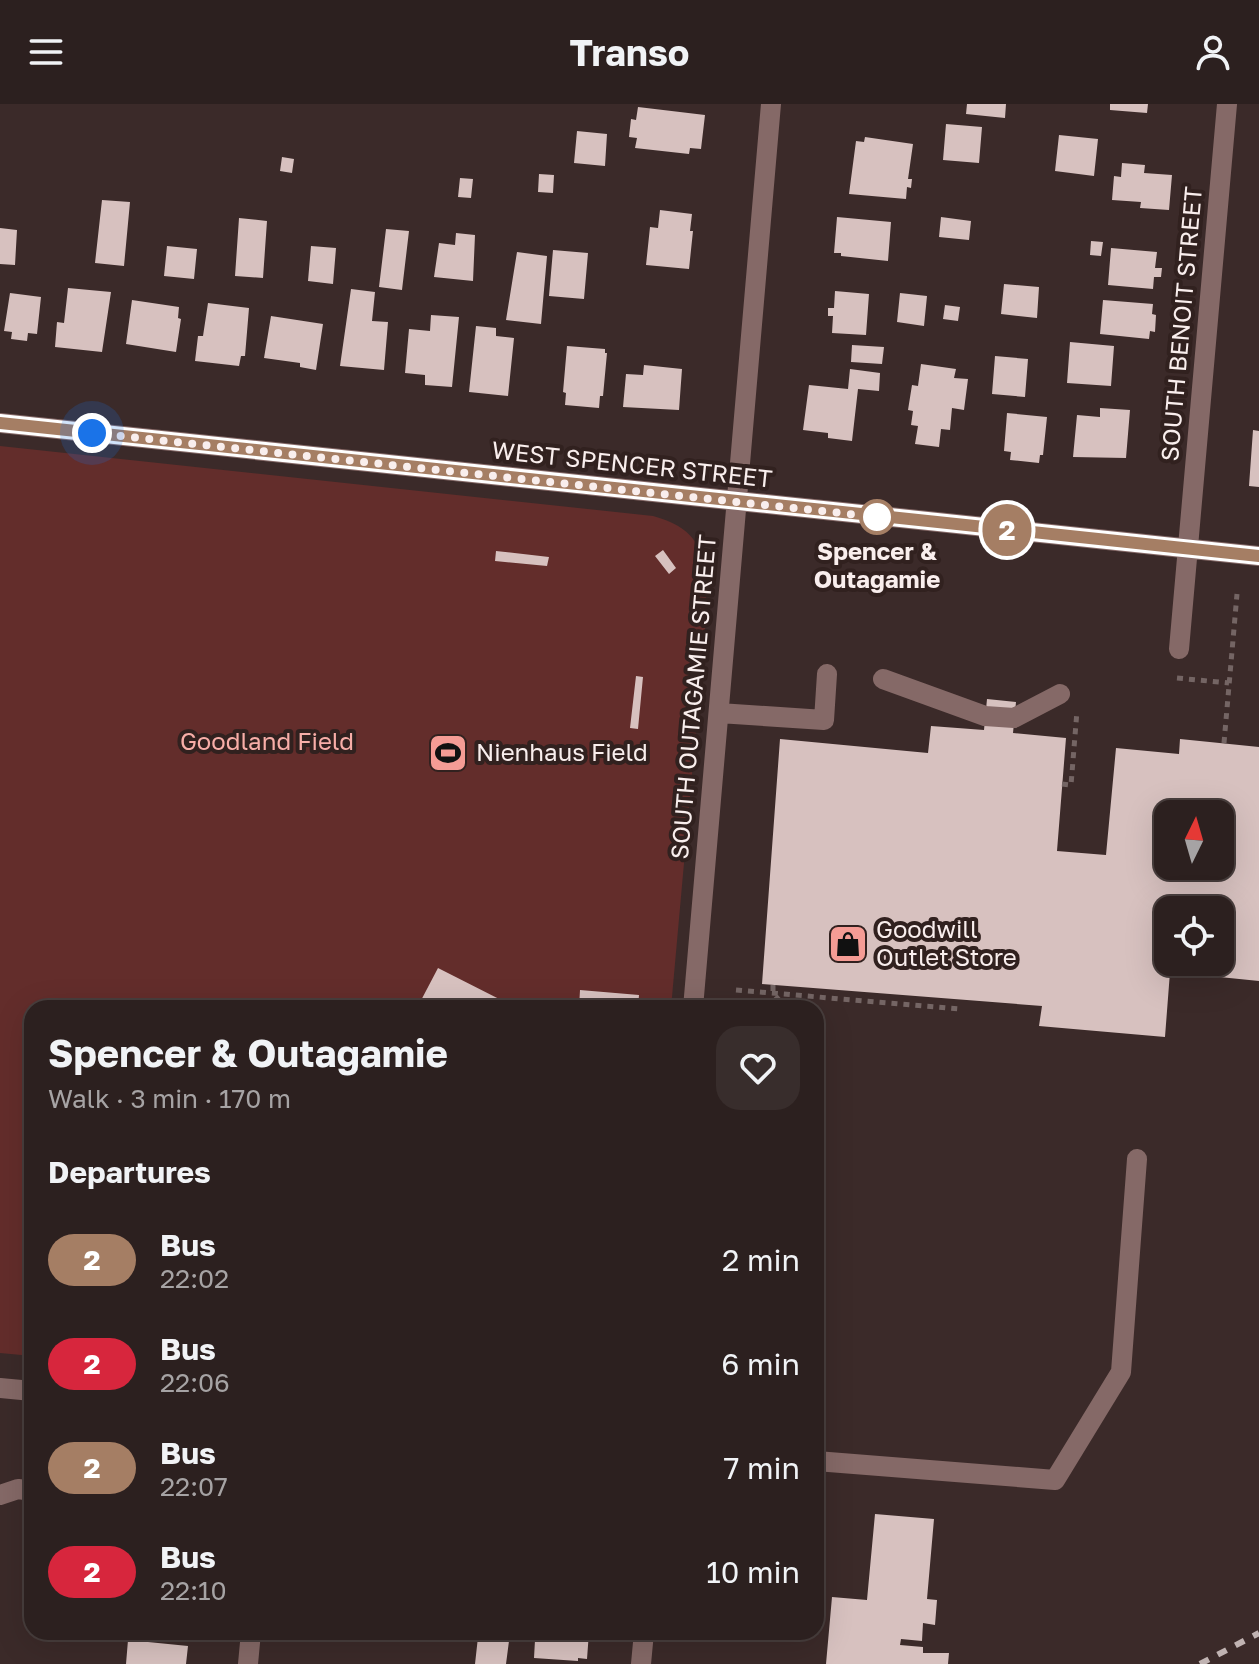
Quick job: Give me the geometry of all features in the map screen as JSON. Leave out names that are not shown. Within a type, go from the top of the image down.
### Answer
[{"type":"street","name":"SOUTH OUTAGAMIE STREET","points":[[694,1000],[771,104]]},
{"type":"street","name":"SOUTH BENOIT STREET","points":[[1179,649],[1227,104]]},
{"type":"street","name":"WEST SPENCER STREET","points":[[0,423],[1259,556]]},
{"type":"street","points":[[719,713],[824,720],[827,674]]},
{"type":"street","points":[[883,679],[985,716],[1014,718],[1060,694]]},
{"type":"street","points":[[824,1462],[1055,1480],[1121,1372],[1137,1159]]},
{"type":"street","points":[[0,1388],[24,1390]]},
{"type":"street","points":[[0,1495],[24,1490]]},
{"type":"street","points":[[248,1664],[250,1640]]},
{"type":"street","points":[[641,1664],[643,1640]]},
{"type":"path","points":[[1224,743],[1237,594]]},
{"type":"path","points":[[1177,678],[1229,683]]},
{"type":"path","points":[[1062,784],[1071,785],[1077,710]]},
{"type":"path","points":[[773,985],[773,993],[779,1000]]},
{"type":"path","points":[[736,990],[959,1009]]},
{"type":"green space","name":"Goodland Field","points":[[0,446],[653,516],[684,530],[699,549],[707,607],[672,1000],[24,1000],[24,1355],[0,1353]]},
{"type":"building","points":[[967,104],[1006,104],[1005,118],[966,114]]},
{"type":"building","points":[[1110,104],[1148,104],[1147,113],[1110,110]]},
{"type":"building","points":[[638,107],[705,115],[701,149],[690,148],[689,154],[635,148],[637,138],[629,137],[631,119],[636,120]]},
{"type":"building","points":[[946,124],[982,127],[979,163],[943,160]]},
{"type":"building","points":[[577,131],[607,134],[605,166],[574,163]]},
{"type":"building","points":[[1059,135],[1098,139],[1094,176],[1055,171]]},
{"type":"building","points":[[865,137],[913,144],[908,179],[912,179],[911,188],[907,187],[906,199],[849,194],[856,141],[864,142]]},
{"type":"building","points":[[282,157],[294,159],[292,173],[280,171]]},
{"type":"building","points":[[1122,163],[1145,165],[1144,173],[1172,175],[1169,210],[1140,208],[1141,202],[1112,200],[1114,176],[1121,177]]},
{"type":"building","points":[[539,174],[554,175],[553,193],[538,192]]},
{"type":"building","points":[[460,178],[473,179],[471,198],[458,197]]},
{"type":"building","points":[[102,200],[130,202],[124,266],[95,263]]},
{"type":"building","points":[[660,210],[692,214],[689,269],[646,265],[650,227],[658,228]]},
{"type":"building","points":[[837,217],[891,222],[888,261],[834,253]]},
{"type":"building","points":[[941,217],[971,221],[969,240],[939,237]]},
{"type":"building","points":[[239,218],[267,221],[263,278],[235,276]]},
{"type":"building","points":[[0,228],[17,230],[15,265],[0,264]]},
{"type":"building","points":[[386,229],[409,231],[402,290],[379,287]]},
{"type":"building","points":[[456,233],[475,235],[473,281],[434,277],[439,243],[455,245]]},
{"type":"building","points":[[1091,241],[1103,242],[1101,256],[1090,255]]},
{"type":"building","points":[[167,246],[197,249],[194,279],[164,276]]},
{"type":"building","points":[[311,246],[336,248],[333,284],[308,281]]},
{"type":"building","points":[[1111,248],[1157,252],[1155,268],[1162,268],[1161,277],[1154,277],[1153,289],[1108,285]]},
{"type":"building","points":[[553,250],[588,253],[584,299],[549,296]]},
{"type":"building","points":[[517,252],[547,256],[541,324],[506,320]]},
{"type":"building","points":[[1004,284],[1039,287],[1037,318],[1001,314]]},
{"type":"building","points":[[68,288],[111,292],[102,352],[55,347],[57,322],[64,323]]},
{"type":"building","points":[[351,289],[375,292],[372,321],[388,322],[384,370],[340,366]]},
{"type":"building","points":[[835,291],[869,294],[866,335],[832,333],[833,316],[828,316],[828,308],[834,308]]},
{"type":"building","points":[[10,293],[41,297],[37,334],[28,333],[27,341],[11,339],[12,332],[4,331]]},
{"type":"building","points":[[900,293],[927,296],[924,326],[897,322]]},
{"type":"building","points":[[132,300],[179,307],[178,318],[181,319],[176,352],[126,344]]},
{"type":"building","points":[[1103,300],[1153,304],[1155,332],[1150,331],[1149,339],[1100,334]]},
{"type":"building","points":[[208,303],[249,308],[245,356],[241,356],[239,366],[195,361],[198,336],[203,336]]},
{"type":"building","points":[[945,305],[960,307],[958,321],[943,319]]},
{"type":"building","points":[[431,315],[459,317],[452,387],[425,385],[425,375],[405,373],[409,329],[430,331]]},
{"type":"building","points":[[271,316],[323,324],[316,370],[300,367],[300,363],[264,358]]},
{"type":"building","points":[[476,326],[496,328],[496,336],[514,338],[508,396],[469,392]]},
{"type":"building","points":[[1070,342],[1114,346],[1111,386],[1067,383]]},
{"type":"building","points":[[852,345],[884,347],[882,364],[851,362]]},
{"type":"building","points":[[567,346],[605,349],[603,396],[600,396],[599,408],[565,405],[566,393],[563,392]]},
{"type":"building","points":[[995,356],[1028,359],[1025,397],[992,394]]},
{"type":"building","points":[[921,364],[956,369],[954,378],[968,379],[964,410],[952,408],[950,430],[941,429],[939,447],[915,444],[918,426],[911,425],[913,411],[908,410],[912,385],[918,386]]},
{"type":"building","points":[[644,365],[682,369],[679,410],[623,407],[626,374],[643,375]]},
{"type":"building","points":[[850,369],[880,373],[879,391],[858,389],[852,441],[828,438],[828,433],[803,430],[809,385],[848,389]]},
{"type":"building","points":[[1100,408],[1130,410],[1126,458],[1073,457],[1077,415],[1100,417]]},
{"type":"building","points":[[1007,413],[1047,417],[1043,455],[1040,455],[1039,463],[1010,460],[1011,452],[1004,451]]},
{"type":"building","points":[[1253,430],[1259,431],[1259,487],[1249,486]]},
{"type":"building","points":[[663,550],[676,568],[669,574],[655,556]]},
{"type":"building","points":[[496,551],[549,557],[547,566],[495,561]]},
{"type":"building","points":[[636,676],[643,677],[638,729],[630,728]]},
{"type":"building","points":[[987,699],[1016,702],[1013,733],[1066,738],[1057,851],[1106,855],[1116,748],[1179,754],[1180,739],[1259,747],[1259,981],[1210,976],[1234,976],[1234,896],[1154,896],[1154,976],[1170,976],[1165,1037],[1039,1026],[1042,1006],[762,984],[780,739],[928,753],[931,726],[984,730]]},
{"type":"building","points":[[438,968],[501,1000],[421,1000]]},
{"type":"building","points":[[580,990],[639,995],[639,1000],[579,1000]]},
{"type":"building","points":[[875,1514],[934,1519],[927,1599],[937,1600],[935,1625],[923,1623],[922,1641],[901,1639],[900,1645],[923,1647],[923,1653],[949,1653],[948,1664],[826,1664],[832,1597],[867,1600]]},
{"type":"building","points":[[128,1640],[188,1646],[186,1664],[126,1664]]},
{"type":"building","points":[[478,1640],[509,1641],[506,1664],[475,1664]]},
{"type":"building","points":[[535,1640],[588,1640],[587,1659],[534,1658]]},
{"type":"railway","points":[[1200,1664],[1259,1633]]},
{"type":"bus line","name":"2","points":[[0,423],[1259,556]]},
{"type":"place","name":"Spencer & Outagamie","points":[[877,517]]},
{"type":"place","name":"Nienhaus Field","points":[[448,753]]},
{"type":"place","name":"Goodwill Outlet Store","points":[[848,944]]},
{"type":"route","points":[[92,433],[887,518],[877,517]]}]
